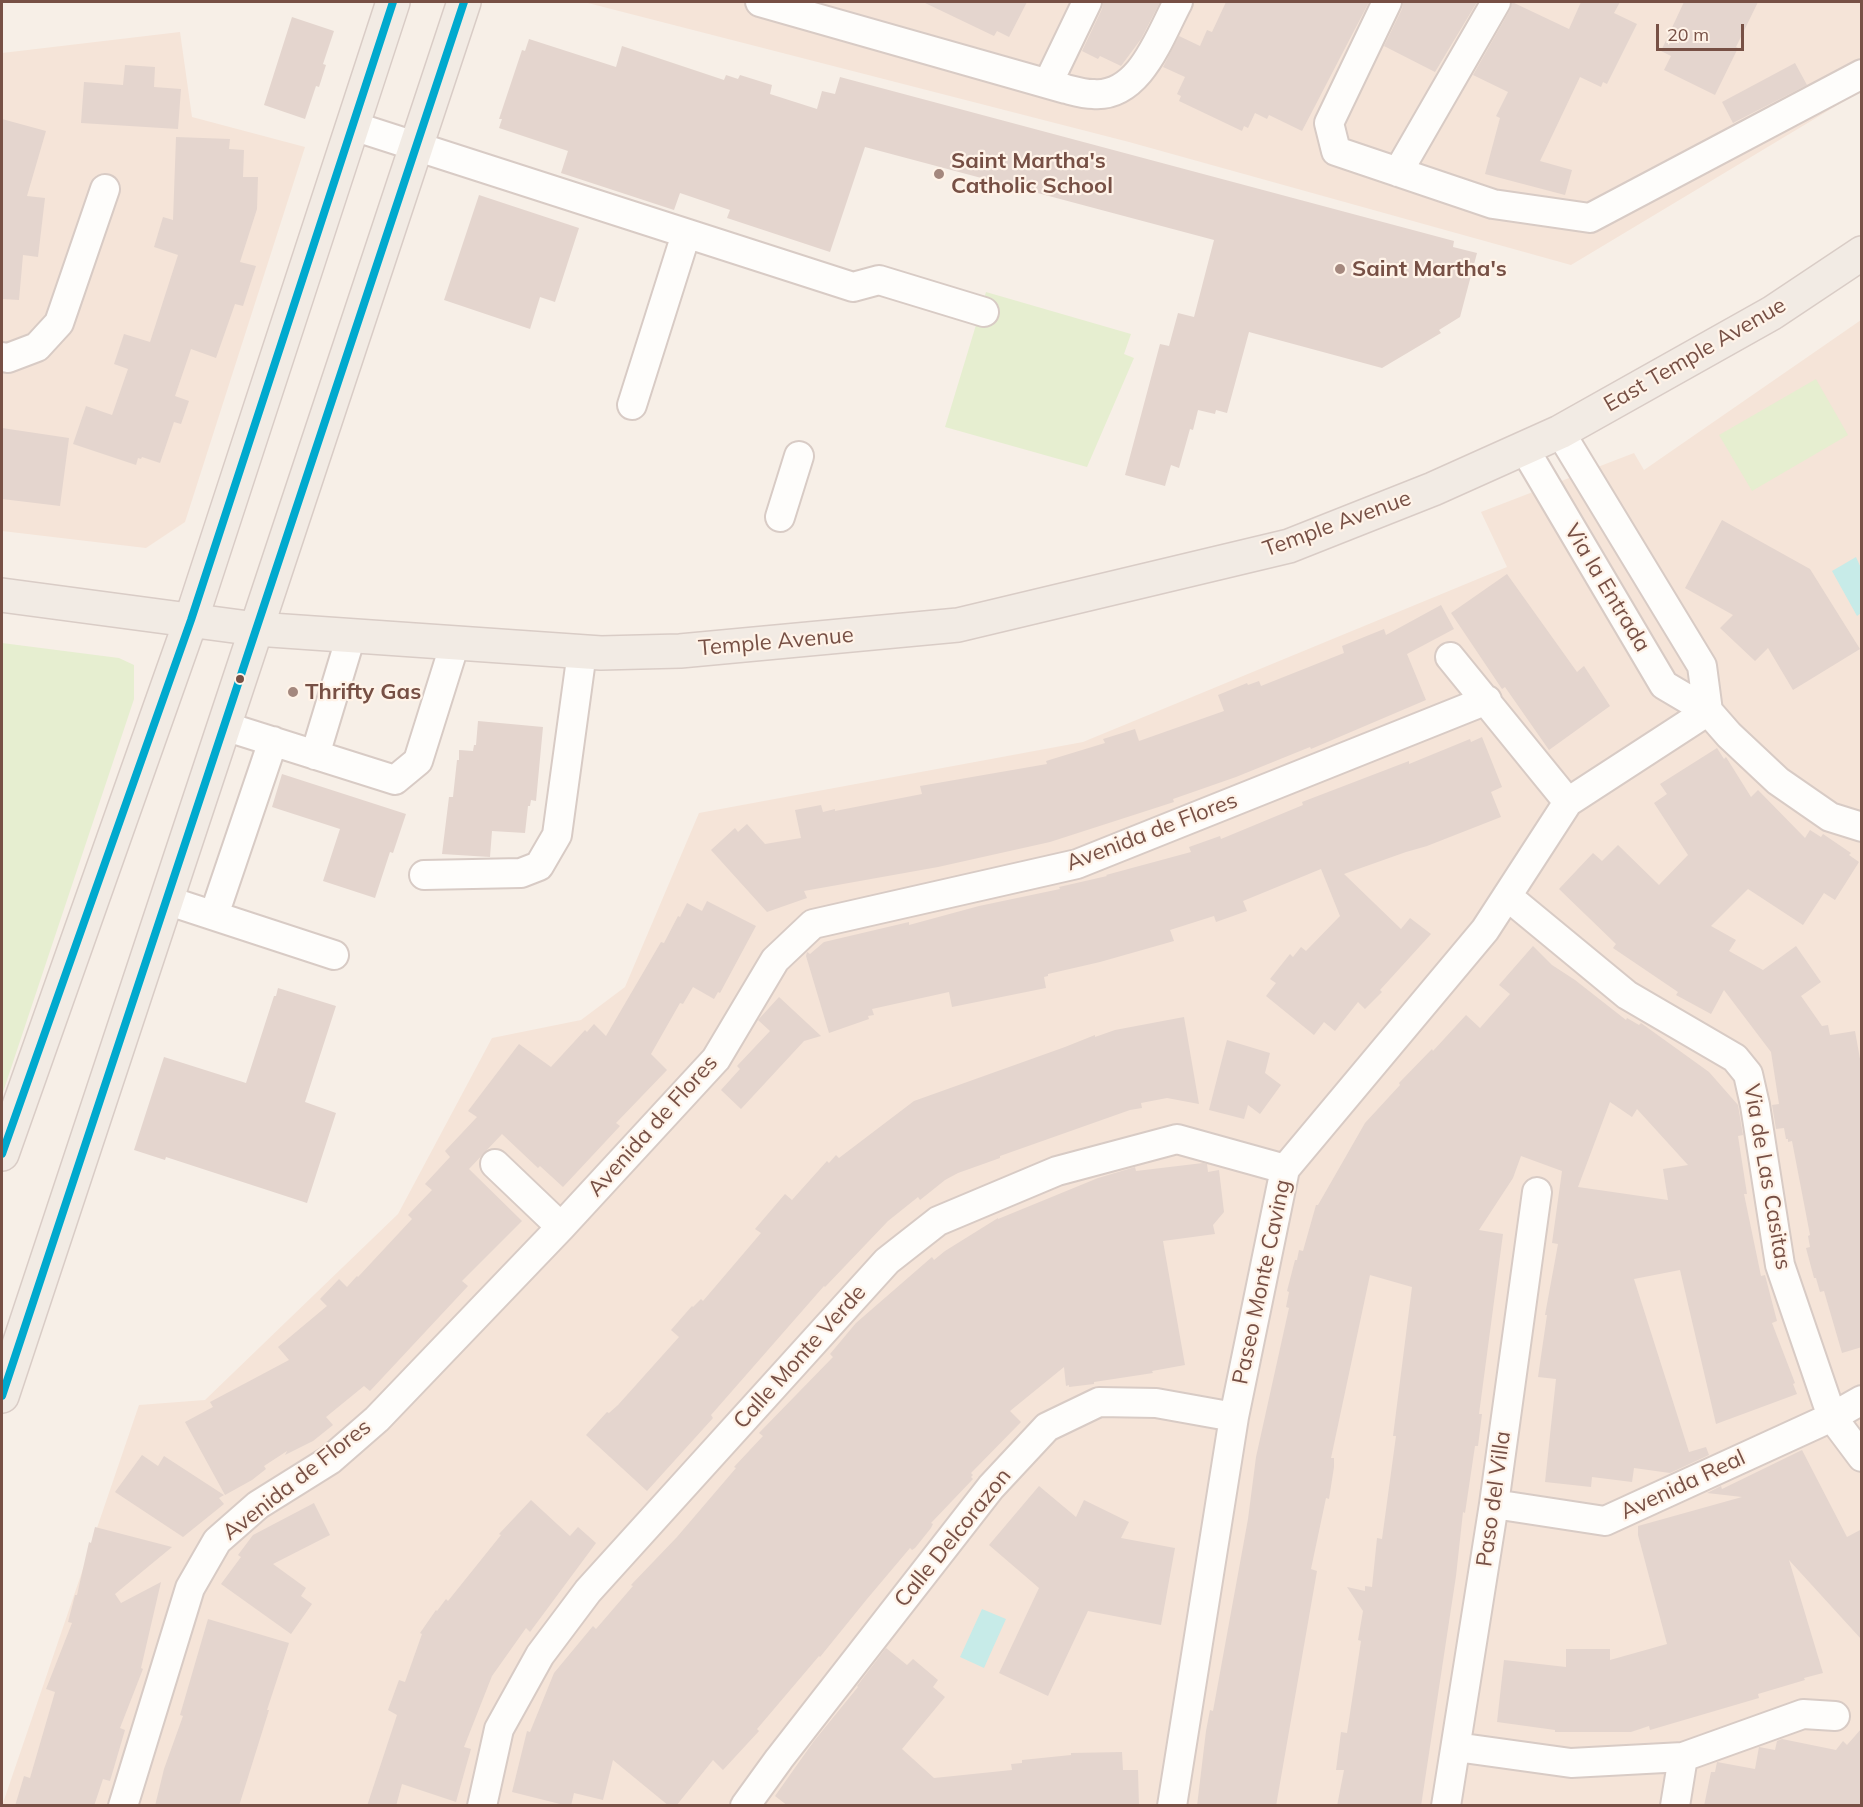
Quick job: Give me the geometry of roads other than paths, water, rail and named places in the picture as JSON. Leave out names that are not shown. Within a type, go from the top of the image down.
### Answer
[{"type":"main road","points":[[2,1154],[191,620],[393,2]]},
{"type":"main road","points":[[2,1396],[464,2]]},
{"type":"main road","name":"East Temple Avenue","points":[[1524,448],[1560,432],[1772,312],[1862,253]]},
{"type":"main road","name":"Temple Avenue","points":[[2,596],[256,629],[582,652],[680,651],[958,625],[1288,546],[1433,489],[1524,448]]},
{"type":"street","points":[[760,2],[1094,95],[1113,92],[1141,73],[1178,2]]},
{"type":"street","points":[[1048,83],[1087,2]]},
{"type":"street","points":[[1387,2],[1329,123],[1336,152],[1493,204],[1590,218],[1862,74]]},
{"type":"street","points":[[1398,172],[1496,2]]},
{"type":"street","points":[[352,126],[853,287],[879,280],[984,312]]},
{"type":"street","points":[[2,357],[8,358],[38,347],[59,323],[105,189]]},
{"type":"street","points":[[632,405],[686,234]]},
{"type":"street","name":"Via la Entrada","points":[[1560,432],[1702,666],[1708,711]]},
{"type":"street","name":"Via la Entrada","points":[[1524,448],[1664,685],[1708,711],[1729,735],[1778,781],[1830,817],[1862,827]]},
{"type":"street","points":[[780,517],[799,456]]},
{"type":"street","points":[[315,755],[351,636]]},
{"type":"street","points":[[224,726],[394,780],[418,761],[455,643]]},
{"type":"street","points":[[424,874],[520,873],[539,866],[557,835],[582,652]]},
{"type":"street","points":[[1450,657],[1568,802]]},
{"type":"street","name":"Avenida de Flores","points":[[123,1806],[189,1588],[217,1541],[258,1505],[330,1460],[377,1419],[561,1227],[716,1059],[775,960],[813,924],[1077,864],[1487,700]]},
{"type":"street","name":"Paseo Monte Caving","points":[[1172,1806],[1234,1417],[1285,1169],[1485,930],[1568,802],[1708,711]]},
{"type":"street","points":[[214,915],[273,741]]},
{"type":"street","name":"Via de Las Casitas","points":[[1507,896],[1627,995],[1735,1058],[1748,1074],[1780,1265],[1832,1417],[1862,1457]]},
{"type":"street","points":[[166,900],[334,955]]},
{"type":"street","name":"Calle Monte Verde","points":[[482,1806],[498,1729],[540,1655],[588,1591],[887,1261],[938,1221],[1057,1171],[1177,1139],[1285,1169]]},
{"type":"street","points":[[495,1164],[561,1227]]},
{"type":"street","name":"Paso del Villa","points":[[1446,1806],[1494,1504],[1537,1192]]},
{"type":"street","name":"Avenida Real","points":[[1494,1504],[1605,1521],[1832,1417],[1862,1400]]},
{"type":"street","name":"Calle Delcorazon","points":[[745,1806],[991,1487],[1047,1427],[1099,1402],[1156,1403],[1234,1417]]},
{"type":"street","points":[[1456,1747],[1571,1763],[1683,1757],[1803,1714],[1835,1716]]},
{"type":"street","points":[[1675,1806],[1683,1757]]},
{"type":"water","points":[[1856,557],[1861,568],[1861,613],[1857,616],[1832,571]]},
{"type":"water","points":[[982,1609],[1006,1619],[984,1668],[960,1657]]},
{"type":"place","name":"Saint Martha's Catholic School","points":[[939,174]]},
{"type":"place","name":"Saint Martha's","points":[[1340,269]]},
{"type":"place","name":"Thrifty Gas","points":[[293,692]]}]
